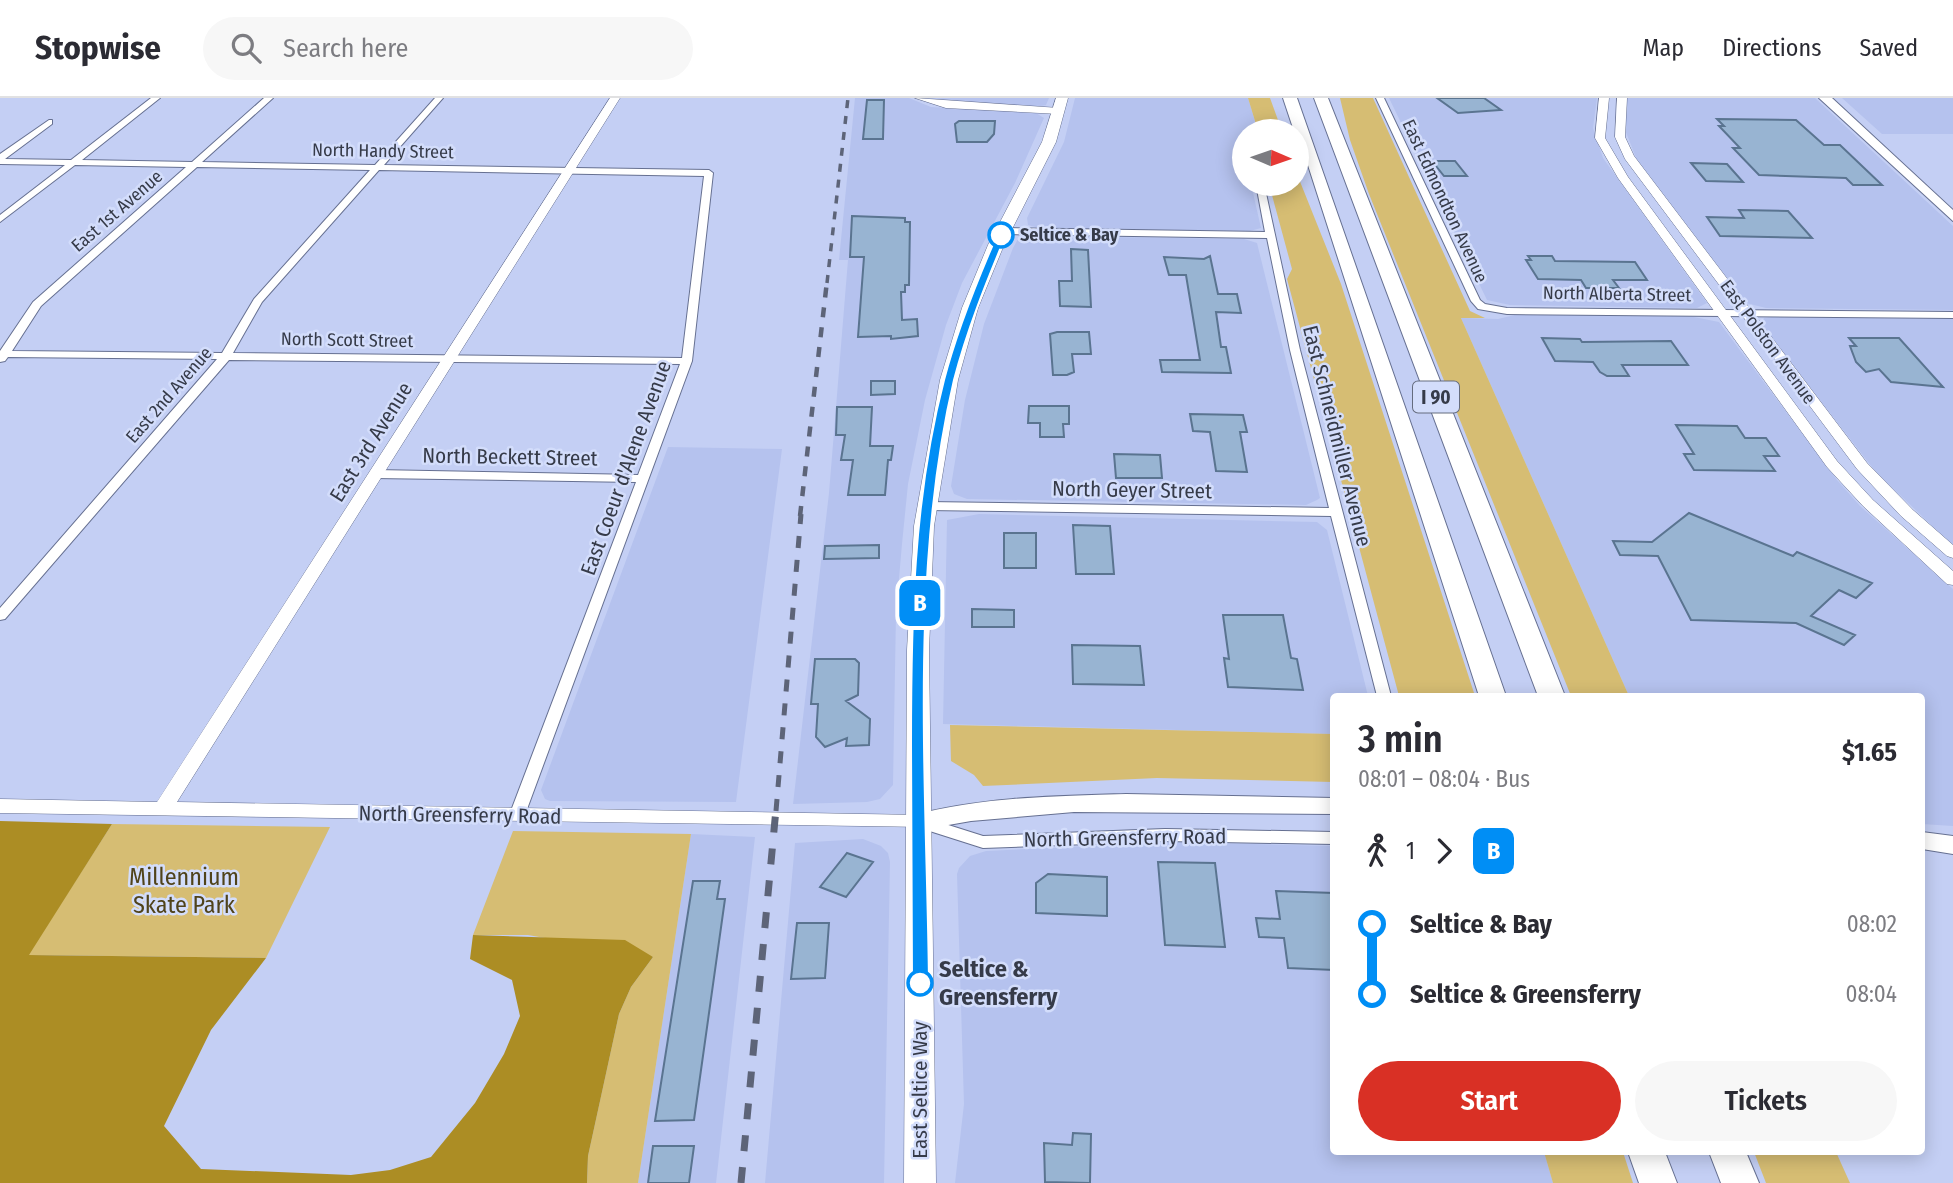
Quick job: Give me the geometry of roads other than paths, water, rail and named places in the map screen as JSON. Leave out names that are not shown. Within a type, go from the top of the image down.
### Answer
[{"type":"highway","points":[[1276,98],[1285,119]]},
{"type":"highway","name":"I 90","points":[[1290,98],[1348,262],[1492,693]]},
{"type":"highway","name":"I 90","points":[[1321,98],[1551,693]]},
{"type":"highway","points":[[1333,98],[1346,162]]},
{"type":"highway","points":[[1309,176],[1348,262]]},
{"type":"highway","points":[[1648,1155],[1658,1183]]},
{"type":"highway","points":[[1729,1155],[1740,1183]]},
{"type":"main road","points":[[1825,98],[1953,217]]},
{"type":"main road","name":"East Seltice Way","points":[[920,1183],[918,650],[927,506],[933,463],[956,353],[976,294],[1003,231],[1041,159],[1061,104]]},
{"type":"main road","name":"North Greensferry Road","points":[[920,822],[983,810],[1127,804],[1330,806]]},
{"type":"main road","points":[[1925,841],[1953,845]]},
{"type":"street","points":[[0,219],[156,98]]},
{"type":"street","name":"East 1st Avenue","points":[[2,356],[37,304],[269,98]]},
{"type":"street","name":"East 2nd Avenue","points":[[0,616],[226,356],[258,301],[439,98]]},
{"type":"street","name":"East 3rd Avenue","points":[[163,808],[615,98]]},
{"type":"street","points":[[920,98],[946,106],[1061,104]]},
{"type":"street","name":"East Edmondton Avenue","points":[[1380,98],[1476,301],[1490,309]]},
{"type":"street","name":"East Polston Avenue","points":[[1604,98],[1600,138],[1608,156],[1851,486],[1953,580]]},
{"type":"street","name":"East Polston Avenue","points":[[1622,98],[1620,125],[1623,148],[1878,485],[1953,553]]},
{"type":"street","points":[[0,160],[49,122]]},
{"type":"street","name":"North Handy Street","points":[[0,160],[572,169]]},
{"type":"street","name":"East Coeur d'Alene Avenue","points":[[517,816],[687,361],[709,173],[572,169]]},
{"type":"street","name":"East Schneidmiller Avenue","points":[[1262,196],[1280,288],[1383,693]]},
{"type":"street","points":[[1003,231],[1270,235]]},
{"type":"street","name":"North Alberta Street","points":[[1490,309],[1953,315]]},
{"type":"street","name":"North Scott Street","points":[[2,356],[687,361]]},
{"type":"street","name":"North Beckett Street","points":[[375,474],[644,479]]},
{"type":"street","name":"North Geyer Street","points":[[927,506],[1336,512]]},
{"type":"street","name":"North Greensferry Road","points":[[0,806],[920,822],[983,842],[1165,835],[1330,838]]},
{"type":"railway","points":[[827,283],[848,98]]},
{"type":"railway","points":[[800,516],[827,281]]},
{"type":"railway","points":[[776,811],[801,514]]},
{"type":"railway","points":[[741,1183],[776,809]]},
{"type":"place","name":"Seltice & Bay","points":[[1001,235]]},
{"type":"place","name":"Seltice & Greensferry","points":[[920,983]]},
{"type":"park label","name":"Millennium Skate Park","points":[[184,891]]}]
